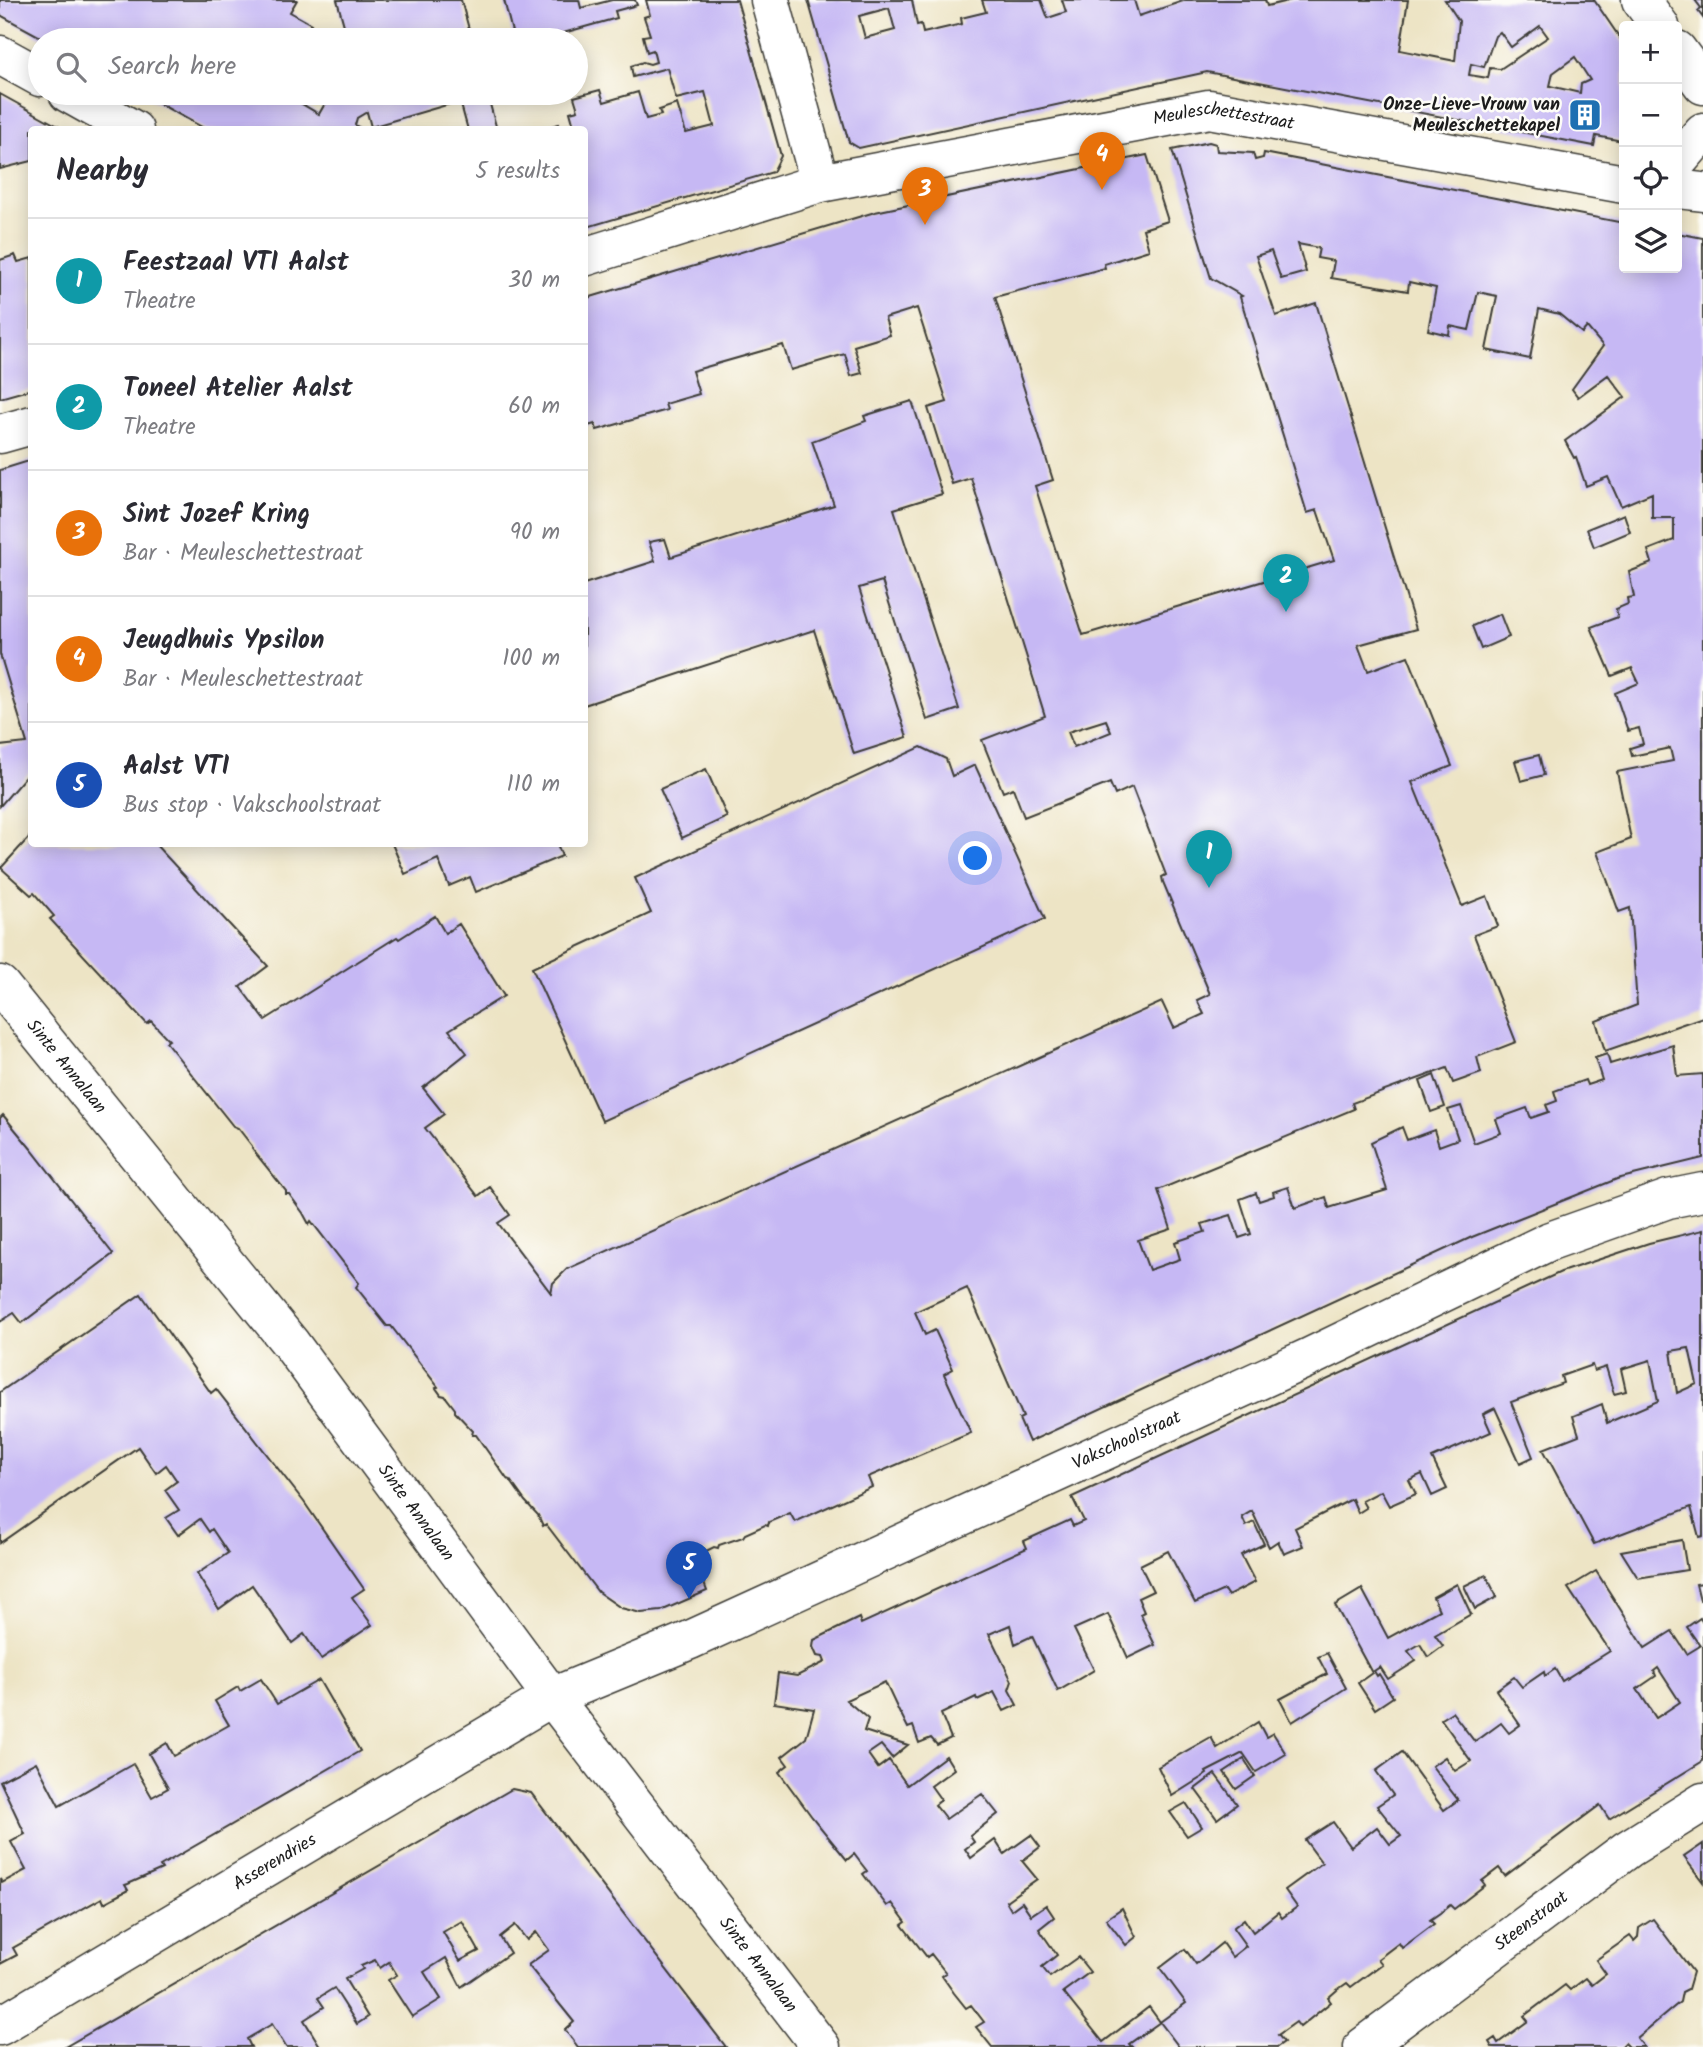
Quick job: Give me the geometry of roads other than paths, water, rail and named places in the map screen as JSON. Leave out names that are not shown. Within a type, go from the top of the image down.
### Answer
[{"type":"street","points":[[770,0],[820,183]]},
{"type":"street","points":[[1641,0],[1656,21]]},
{"type":"street","points":[[0,54],[28,70]]},
{"type":"street","points":[[1682,57],[1703,85]]},
{"type":"street","points":[[89,105],[127,126]]},
{"type":"street","name":"Meuleschettestraat","points":[[588,256],[820,183],[1209,109],[1619,183]]},
{"type":"street","points":[[1682,156],[1703,132]]},
{"type":"street","points":[[1682,190],[1703,192]]},
{"type":"street","points":[[0,434],[28,426]]},
{"type":"street","name":"Sinte Annalaan","points":[[0,985],[291,1344],[552,1697],[821,2047]]},
{"type":"street","name":"Vakschoolstraat","points":[[552,1697],[690,1640],[1310,1357],[1550,1241],[1668,1199],[1703,1192]]},
{"type":"street","name":"Asserendries","points":[[0,2026],[552,1697]]},
{"type":"street","name":"Steenstraat","points":[[1363,2047],[1628,1849],[1703,1802]]},
{"type":"place","name":"Onze-Lieve-Vrouw van Meuleschettekapel","points":[[1585,115]]},
{"type":"place","name":"Jeugdhuis Ypsilon","points":[[1102,190]]},
{"type":"place","name":"Sint Jozef Kring","points":[[925,225]]},
{"type":"place","name":"Toneel Atelier Aalst","points":[[1286,612]]},
{"type":"place","name":"Feestzaal VTI Aalst","points":[[1209,888]]},
{"type":"place","name":"Aalst VTI","points":[[689,1599]]}]
